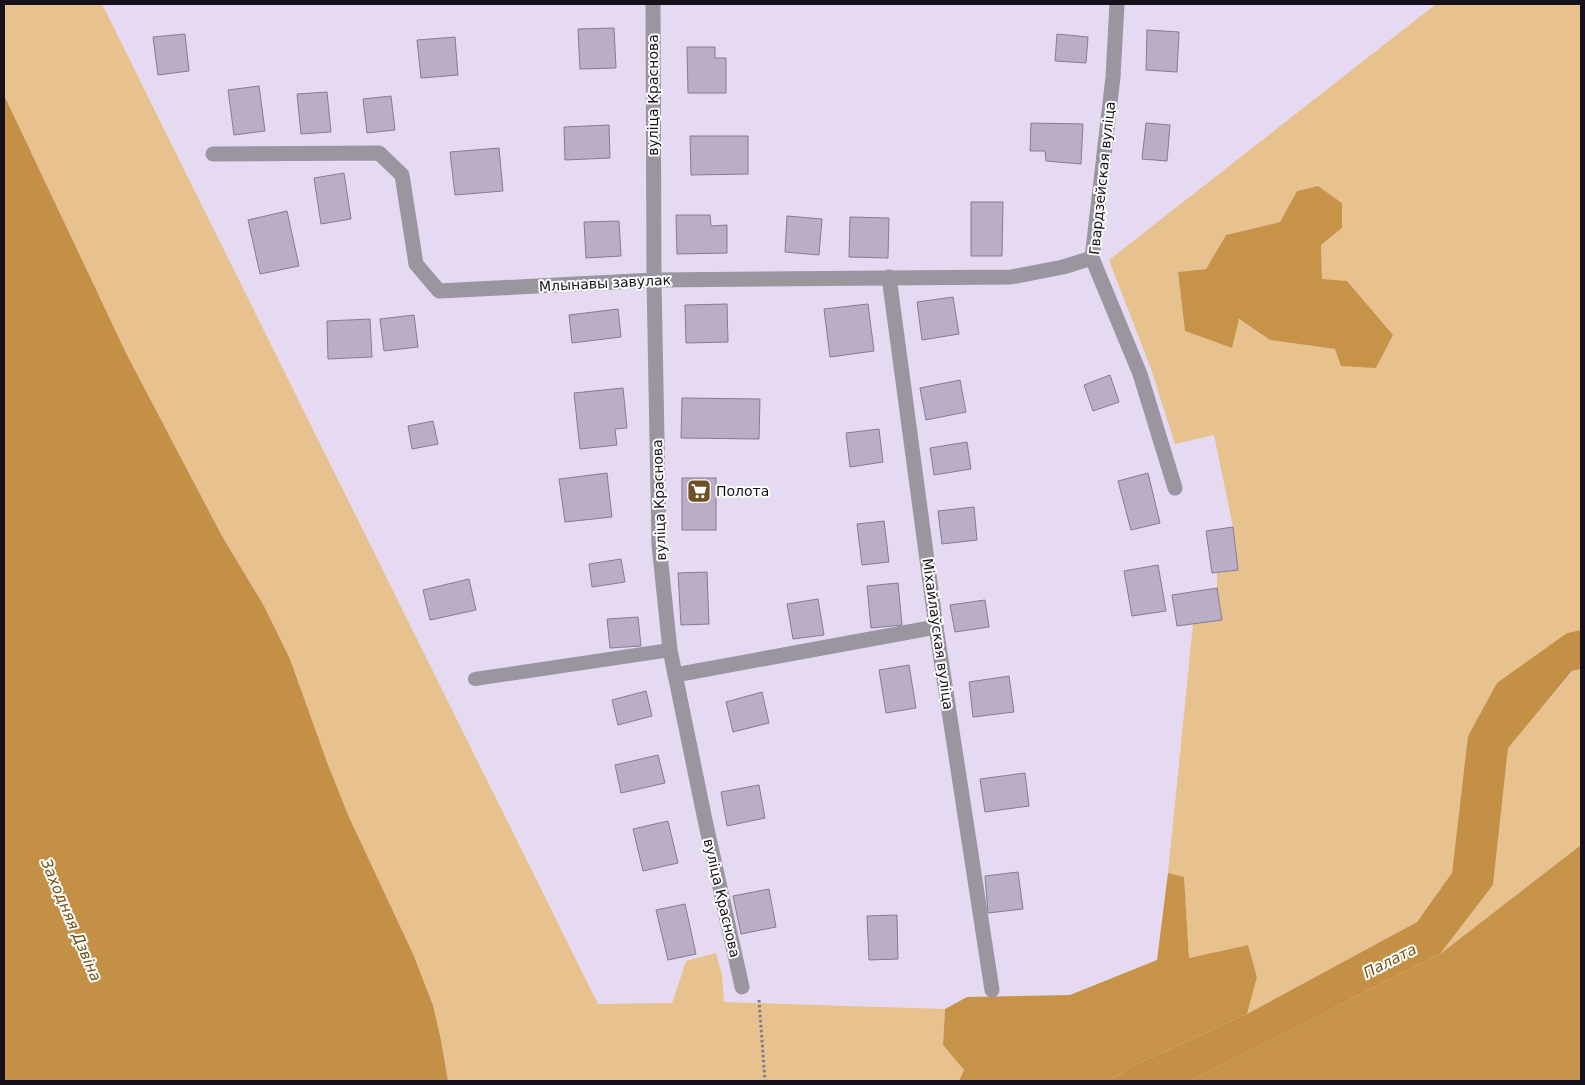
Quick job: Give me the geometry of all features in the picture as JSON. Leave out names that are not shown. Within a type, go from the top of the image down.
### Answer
[{"type":"street","name":"вуліца Краснова","points":[[653,4],[654,280],[658,545],[670,650],[704,820],[742,987]]},
{"type":"street","name":"Гвардзейская вуліца","points":[[1117,4],[1112,77],[1092,258],[1140,374],[1175,488]]},
{"type":"street","name":"Млынавы завулак","points":[[213,154],[379,153],[402,175],[416,264],[439,291],[654,280],[889,277],[1011,278],[1063,268],[1092,258]]},
{"type":"street","name":"Міхайлаўская вуліца","points":[[889,277],[936,627],[992,990]]},
{"type":"street","points":[[675,675],[936,627]]},
{"type":"lane","points":[[475,679],[670,650]]},
{"type":"path","points":[[758,996],[764,1081]]},
{"type":"shaded area","points":[[4,4],[102,4],[598,1004],[672,1003],[686,961],[716,953],[722,975],[724,1002],[945,1009],[943,1045],[964,1070],[959,1081],[448,1081],[433,1004],[414,956],[349,817],[290,659],[264,606],[222,536],[127,355],[4,95]]},
{"type":"shaded area","points":[[1436,4],[1581,4],[1581,630],[1567,633],[1468,736],[1452,874],[1417,922],[1247,1014],[1257,977],[1248,945],[1189,958],[1184,877],[1168,873],[1193,624],[1222,619],[1217,588],[1217,573],[1238,570],[1233,527],[1214,435],[1175,444],[1151,369],[1109,260]],"holes":[[[1318,186],[1342,203],[1342,228],[1321,245],[1322,279],[1393,335],[1376,368],[1335,349],[1270,340],[1238,319],[1232,348],[1185,331],[1178,272],[1206,269],[1226,235],[1280,222],[1297,191]]]},
{"type":"shaded area","points":[[1318,186],[1342,203],[1342,228],[1321,245],[1322,279],[1347,281],[1393,335],[1376,368],[1341,366],[1335,349],[1270,340],[1239,319],[1232,348],[1185,331],[1178,272],[1206,269],[1226,235],[1280,222],[1297,191]]},
{"type":"shaded area","points":[[1581,669],[1581,845],[1440,954],[1493,885],[1508,747],[1573,671]]},
{"type":"shaded area","points":[[1581,845],[1581,1081],[1189,1081],[1440,954]]},
{"type":"shaded area","points":[[1168,873],[1184,877],[1189,958],[1248,945],[1257,977],[1247,1014],[1133,1066],[1109,1081],[959,1081],[964,1070],[943,1045],[945,1009],[967,997],[1070,995],[1157,960]]},
{"type":"water","name":"Заходняя Дзвіна","points":[[4,95],[127,355],[222,536],[264,606],[290,659],[349,817],[414,956],[433,1005],[448,1081],[4,1081]]},
{"type":"water","name":"Палата","points":[[1581,630],[1581,669],[1572,671],[1508,748],[1493,885],[1440,954],[1189,1081],[1109,1081],[1133,1066],[1247,1014],[1417,922],[1452,873],[1468,736],[1497,683],[1567,633]]},
{"type":"building","points":[[614,28],[616,68],[580,69],[578,29]]},
{"type":"building","points":[[1147,30],[1179,32],[1177,72],[1146,70]]},
{"type":"building","points":[[185,34],[189,71],[158,75],[153,37]]},
{"type":"building","points":[[1057,34],[1088,37],[1086,63],[1055,61]]},
{"type":"building","points":[[455,37],[458,75],[421,78],[417,40]]},
{"type":"building","points":[[687,47],[715,47],[715,58],[726,58],[726,93],[688,93]]},
{"type":"building","points":[[259,86],[265,131],[234,135],[228,90]]},
{"type":"building","points":[[327,92],[331,132],[301,134],[297,94]]},
{"type":"building","points":[[391,96],[395,130],[367,133],[363,99]]},
{"type":"building","points":[[1031,123],[1083,124],[1081,164],[1046,161],[1045,151],[1030,151]]},
{"type":"building","points":[[1146,123],[1170,125],[1167,161],[1142,159]]},
{"type":"building","points":[[609,125],[610,158],[565,160],[564,127]]},
{"type":"building","points":[[690,136],[748,136],[748,174],[691,175]]},
{"type":"building","points":[[499,148],[503,191],[455,195],[450,152]]},
{"type":"building","points":[[344,173],[351,219],[321,224],[314,178]]},
{"type":"building","points":[[971,202],[1003,202],[1002,256],[971,256]]},
{"type":"building","points":[[287,211],[299,266],[260,274],[248,220]]},
{"type":"building","points":[[676,215],[710,215],[711,226],[727,225],[727,253],[677,254]]},
{"type":"building","points":[[787,216],[822,219],[819,255],[785,252]]},
{"type":"building","points":[[850,217],[889,218],[888,258],[849,257]]},
{"type":"building","points":[[619,221],[621,256],[586,258],[584,222]]},
{"type":"building","points":[[953,297],[959,334],[922,340],[917,302]]},
{"type":"building","points":[[727,304],[728,342],[686,343],[685,305]]},
{"type":"building","points":[[868,304],[874,351],[830,357],[824,309]]},
{"type":"building","points":[[618,309],[621,337],[572,343],[569,315]]},
{"type":"building","points":[[414,315],[418,347],[384,351],[380,319]]},
{"type":"building","points":[[370,319],[372,357],[328,359],[327,321]]},
{"type":"building","points":[[1110,375],[1119,402],[1093,411],[1084,385]]},
{"type":"building","points":[[960,380],[966,412],[926,420],[920,388]]},
{"type":"building","points":[[623,388],[627,428],[615,429],[617,445],[580,449],[574,393]]},
{"type":"building","points":[[682,398],[760,399],[759,439],[681,438]]},
{"type":"building","points":[[433,421],[438,444],[412,449],[408,426]]},
{"type":"building","points":[[879,429],[883,462],[850,467],[846,433]]},
{"type":"building","points":[[967,442],[971,469],[934,475],[930,448]]},
{"type":"building","points":[[607,473],[612,517],[565,522],[559,479]]},
{"type":"building","points":[[1148,473],[1160,523],[1131,530],[1118,481]]},
{"type":"building","name":"Полота","points":[[682,478],[716,478],[716,530],[682,530]]},
{"type":"building","points":[[974,507],[977,540],[942,544],[938,511]]},
{"type":"building","points":[[884,521],[889,562],[862,565],[857,524]]},
{"type":"building","points":[[1233,527],[1238,570],[1212,573],[1206,531]]},
{"type":"building","points":[[621,559],[625,582],[592,587],[589,564]]},
{"type":"building","points":[[1158,565],[1166,611],[1132,616],[1124,571]]},
{"type":"building","points":[[707,572],[709,624],[681,625],[678,573]]},
{"type":"building","points":[[469,579],[476,610],[430,620],[423,590]]},
{"type":"building","points":[[898,583],[902,625],[871,628],[867,586]]},
{"type":"building","points":[[1217,588],[1222,620],[1177,626],[1172,595]]},
{"type":"building","points":[[818,599],[824,635],[793,639],[787,604]]},
{"type":"building","points":[[985,600],[989,627],[955,632],[950,605]]},
{"type":"building","points":[[638,617],[641,646],[610,648],[607,619]]},
{"type":"building","points":[[909,665],[916,708],[886,713],[879,670]]},
{"type":"building","points":[[1009,676],[1014,712],[973,717],[969,682]]},
{"type":"building","points":[[646,691],[652,716],[618,725],[612,700]]},
{"type":"building","points":[[762,692],[769,723],[733,732],[726,702]]},
{"type":"building","points":[[658,755],[665,783],[621,793],[615,765]]},
{"type":"building","points":[[1025,773],[1029,806],[985,812],[980,779]]},
{"type":"building","points":[[759,785],[765,818],[727,826],[721,792]]},
{"type":"building","points":[[668,821],[678,863],[643,871],[633,829]]},
{"type":"building","points":[[1018,872],[1023,909],[988,913],[985,876]]},
{"type":"building","points":[[769,889],[776,927],[741,934],[733,896]]},
{"type":"building","points":[[685,904],[696,954],[668,960],[656,910]]},
{"type":"building","points":[[897,915],[898,959],[869,960],[867,916]]},
{"type":"place","name":"Полота","points":[[699,491]]}]
